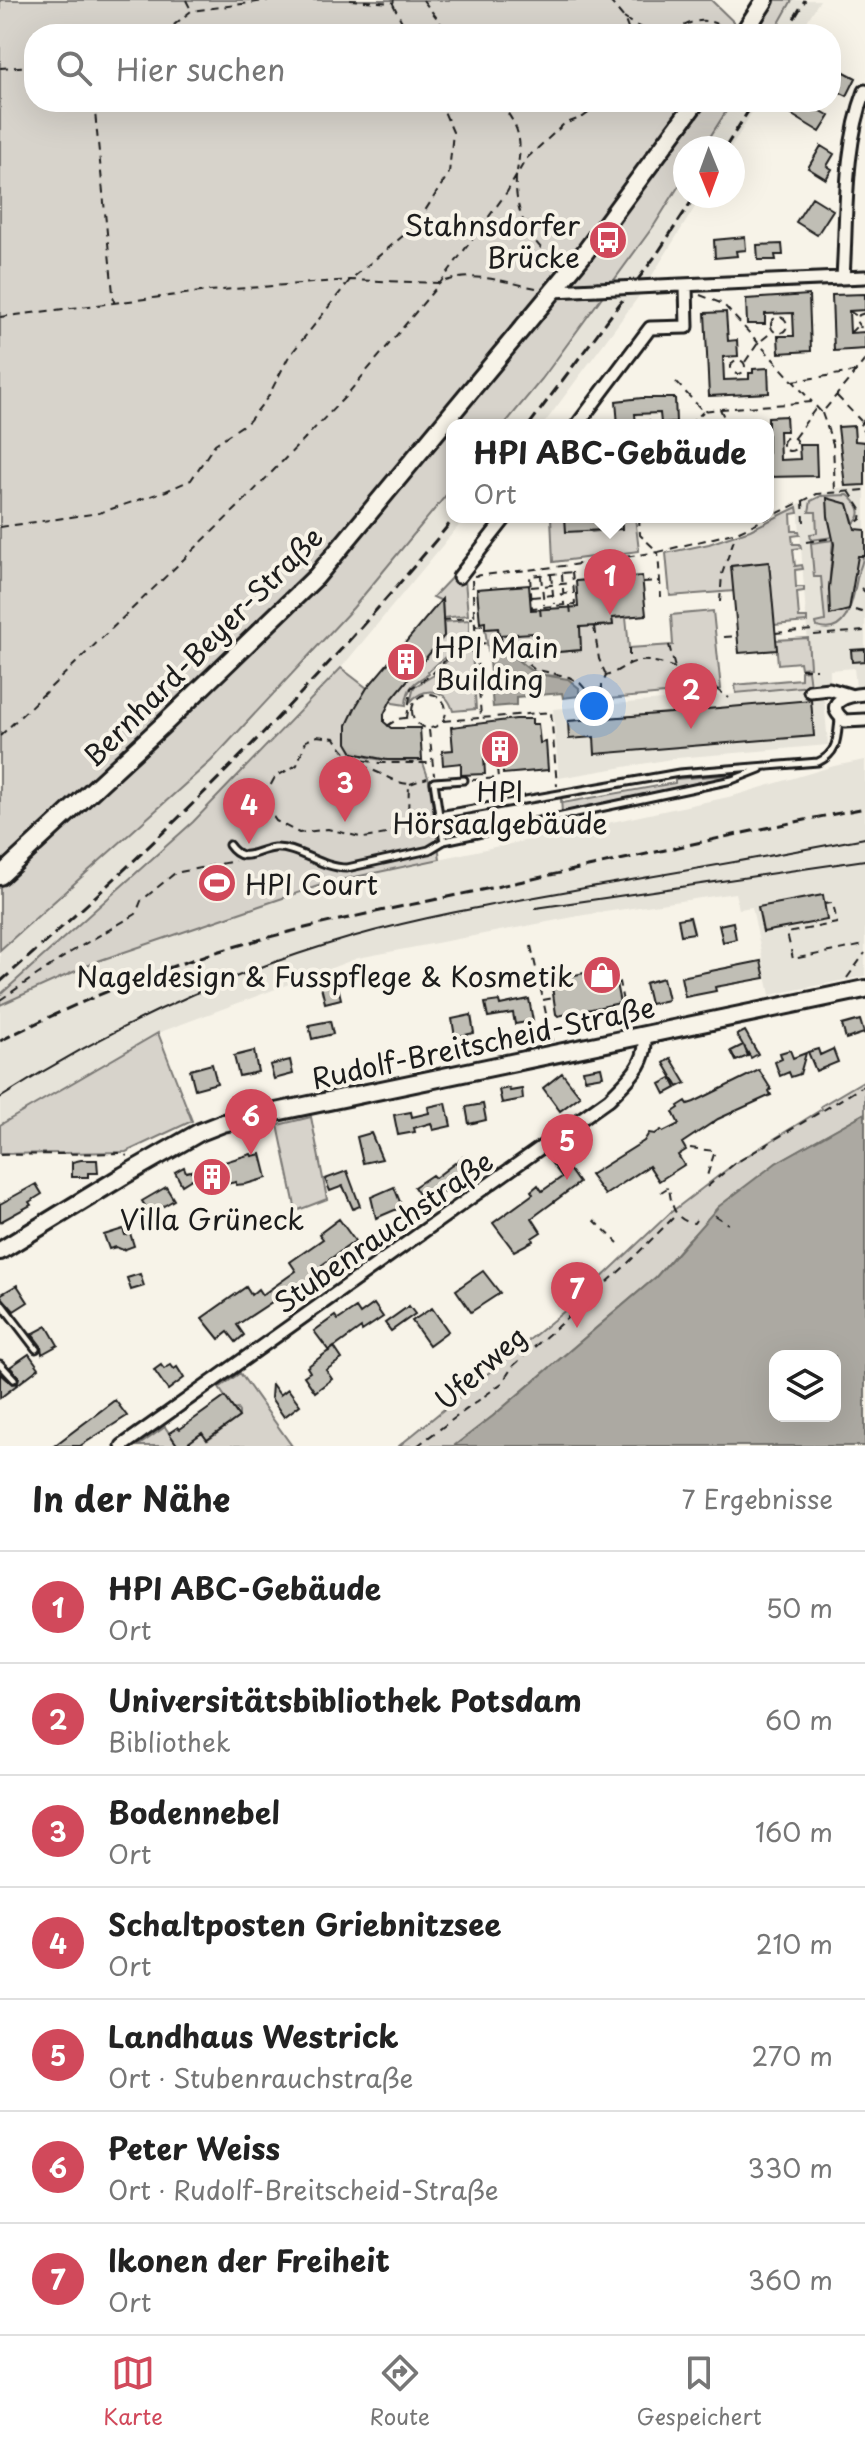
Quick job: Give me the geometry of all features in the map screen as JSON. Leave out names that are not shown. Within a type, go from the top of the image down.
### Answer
[{"type":"street","points":[[749,24],[765,0]]},
{"type":"street","points":[[843,278],[851,145],[865,91]]},
{"type":"street","name":"Bernhard-Beyer-Straße","points":[[447,419],[570,271],[689,112]]},
{"type":"street","points":[[553,291],[865,277]]},
{"type":"street","points":[[582,419],[650,328],[687,327],[686,285]]},
{"type":"street","name":"Bernhard-Beyer-Straße","points":[[0,876],[316,577],[446,420]]},
{"type":"street","points":[[459,577],[501,523]]},
{"type":"street","points":[[810,691],[829,689],[849,695],[865,694]]},
{"type":"street","points":[[849,695],[839,701],[836,708],[839,716],[845,721],[859,721]]},
{"type":"street","name":"Rudolf-Breitscheid-Straße","points":[[0,1251],[123,1176],[200,1132],[223,1123],[865,989]]},
{"type":"street","name":"Stubenrauchstraße","points":[[122,1446],[609,1099],[640,1064],[646,1046],[644,1035]]},
{"type":"lane","points":[[439,815],[679,773],[818,762],[829,757],[836,746],[839,716]]},
{"type":"lane","points":[[229,845],[235,854],[241,856],[274,848],[288,849],[313,861],[347,868],[429,850],[444,841],[732,780],[768,766]]},
{"type":"lane","points":[[444,841],[434,779],[464,780]]},
{"type":"lane","points":[[0,1302],[36,1349]]},
{"type":"lane","points":[[0,1364],[14,1379]]},
{"type":"path","points":[[186,0],[191,11]]},
{"type":"path","points":[[175,24],[191,11],[272,0]]},
{"type":"path","points":[[350,0],[393,1],[403,24]]},
{"type":"path","points":[[423,0],[441,24]]},
{"type":"path","points":[[609,0],[626,24]]},
{"type":"path","points":[[624,18],[634,24]]},
{"type":"path","points":[[687,24],[697,20],[719,24]]},
{"type":"path","points":[[0,68],[24,67]]},
{"type":"path","points":[[95,112],[114,303]]},
{"type":"path","points":[[0,527],[99,513],[191,480],[215,444],[249,421],[268,397],[288,358],[350,280],[416,225],[449,173],[453,132],[444,112]]},
{"type":"path","points":[[507,112],[516,124],[519,160],[515,190],[520,210],[540,251],[570,271]]},
{"type":"path","points":[[0,736],[249,496],[345,397],[440,283],[507,192],[526,159],[564,124],[590,112]]},
{"type":"path","points":[[0,317],[209,291],[350,280],[440,283],[454,277],[472,276],[553,291]]},
{"type":"path","points":[[686,285],[705,299],[723,304],[822,413],[833,444],[835,492]]},
{"type":"path","points":[[849,311],[858,316]]},
{"type":"path","points":[[858,316],[865,313]]},
{"type":"path","points":[[850,333],[858,325],[858,316]]},
{"type":"path","points":[[779,317],[784,319],[787,325],[785,330],[781,333],[773,331],[772,321],[779,317]]},
{"type":"path","points":[[858,325],[865,328]]},
{"type":"path","points":[[744,363],[758,343],[773,331]]},
{"type":"path","points":[[822,413],[864,362]]},
{"type":"path","points":[[791,381],[855,372]]},
{"type":"path","points":[[676,382],[703,411]]},
{"type":"path","points":[[837,395],[863,420],[860,428],[865,433]]},
{"type":"path","points":[[695,419],[703,411],[812,402]]},
{"type":"path","points":[[794,438],[817,407]]},
{"type":"path","points":[[720,409],[725,419]]},
{"type":"path","points":[[849,491],[864,515],[854,524]]},
{"type":"path","points":[[774,515],[817,494],[865,491]]},
{"type":"path","points":[[803,501],[804,522]]},
{"type":"path","points":[[639,523],[640,535],[658,552],[661,597]]},
{"type":"path","points":[[481,718],[471,576],[658,552],[737,532],[757,523]]},
{"type":"path","points":[[720,602],[722,574],[737,532]]},
{"type":"path","points":[[806,542],[833,538]]},
{"type":"path","points":[[572,572],[575,604],[532,608],[530,576],[551,574],[572,572]]},
{"type":"path","points":[[561,573],[564,605]]},
{"type":"path","points":[[551,574],[554,606]]},
{"type":"path","points":[[541,575],[541,619]]},
{"type":"path","points":[[643,582],[660,581]]},
{"type":"path","points":[[531,587],[573,583]]},
{"type":"path","points":[[861,588],[865,592]]},
{"type":"path","points":[[532,597],[574,593]]},
{"type":"path","points":[[570,604],[571,615]]},
{"type":"path","points":[[855,610],[865,613]]},
{"type":"path","points":[[442,620],[474,618]]},
{"type":"path","points":[[475,626],[485,625]]},
{"type":"path","points":[[407,718],[411,688],[431,675],[454,651],[487,643],[514,654],[534,669],[569,677],[580,683],[602,708],[602,685],[606,676],[599,659],[594,627]]},
{"type":"path","points":[[775,633],[813,630]]},
{"type":"path","points":[[814,635],[865,631]]},
{"type":"path","points":[[501,635],[502,649]]},
{"type":"path","points":[[724,637],[738,636]]},
{"type":"path","points":[[669,645],[675,668]]},
{"type":"path","points":[[629,648],[629,664]]},
{"type":"path","points":[[606,676],[629,664],[652,661],[702,679],[729,698]]},
{"type":"path","points":[[801,669],[816,669]]},
{"type":"path","points":[[429,694],[438,697],[446,713],[443,721],[437,727],[421,727],[413,717],[414,704],[420,697],[429,694]]},
{"type":"path","points":[[443,721],[551,712],[557,795]]},
{"type":"path","points":[[387,726],[398,719],[413,717]]},
{"type":"path","points":[[409,784],[408,816],[386,834],[364,838],[328,829],[299,833],[276,821],[267,802],[269,784],[275,777],[297,765],[306,741],[317,736],[335,738],[350,758],[364,769],[398,783],[434,779],[428,729]]},
{"type":"path","points":[[422,746],[430,746]]},
{"type":"path","points":[[464,780],[498,778],[496,757]]},
{"type":"path","points":[[350,758],[432,763]]},
{"type":"path","points":[[0,1000],[71,952],[136,914],[141,901],[175,873],[245,860]]},
{"type":"path","points":[[824,904],[833,903],[837,923],[787,933],[793,959],[865,945]]},
{"type":"path","points":[[531,946],[552,1041]]},
{"type":"path","points":[[835,995],[865,953]]},
{"type":"path","points":[[617,983],[628,1025]]},
{"type":"path","points":[[543,1000],[553,998]]},
{"type":"path","points":[[707,1187],[734,1164],[865,1085]]},
{"type":"path","points":[[690,1148],[715,1151],[706,1179]]},
{"type":"path","points":[[0,1155],[122,1153],[141,1166]]},
{"type":"path","points":[[661,1192],[669,1187],[671,1204],[681,1219],[689,1223],[696,1220]]},
{"type":"path","points":[[714,1215],[728,1224]]},
{"type":"path","name":"Uferweg","points":[[417,1446],[502,1383],[513,1366],[623,1268],[673,1218]]},
{"type":"path","points":[[594,1220],[618,1243]]},
{"type":"shaded area","points":[[0,0],[711,0],[736,24],[24,24],[24,112],[726,112],[711,136],[673,136],[673,195],[542,379],[509,419],[446,419],[446,495],[353,608],[211,761],[0,950]]},
{"type":"shaded area","points":[[770,0],[792,0],[779,24],[754,24]]},
{"type":"shaded area","points":[[792,0],[820,0],[805,24],[779,24]]},
{"type":"shaded area","points":[[726,112],[752,112],[738,136],[711,136]]},
{"type":"shaded area","points":[[673,195],[673,208],[694,208],[639,296],[547,419],[509,419],[542,379]]},
{"type":"shaded area","points":[[865,487],[865,686],[856,686],[854,668],[830,670],[830,684],[823,686],[828,745],[677,758],[559,778],[553,709],[811,688],[798,504],[838,488]]},
{"type":"shaded area","points":[[446,495],[446,523],[461,523],[341,668],[193,822],[0,995],[0,951],[211,761],[353,608]]},
{"type":"shaded area","points":[[848,495],[859,509],[857,520],[854,523],[848,504],[828,499],[833,537],[811,540],[810,534],[817,533],[816,512],[809,512],[811,501],[821,496]]},
{"type":"shaded area","points":[[797,507],[798,513],[791,514],[792,531],[799,531],[800,535],[792,536],[793,544],[800,544],[801,548],[793,549],[795,566],[802,565],[803,569],[795,570],[796,587],[804,587],[804,591],[797,592],[799,618],[807,618],[807,622],[774,625],[768,562],[732,566],[734,591],[670,596],[666,553],[709,544],[764,523],[774,523],[774,518]]},
{"type":"shaded area","points":[[551,523],[576,523],[592,532],[622,528],[622,523],[636,523],[639,551],[553,562]]},
{"type":"shaded area","points":[[833,540],[829,588],[858,556],[863,558],[848,612],[843,621],[828,629],[817,627],[816,623],[825,621],[821,577],[814,577],[811,543]]},
{"type":"shaded area","points":[[453,576],[457,580],[465,580],[468,615],[443,618],[442,601],[433,597]]},
{"type":"shaded area","points":[[713,611],[721,689],[609,699],[600,688],[579,696],[579,688],[557,676],[543,675],[530,670],[515,658],[488,650],[485,629],[498,628],[500,635],[519,634],[532,625],[534,654],[581,650],[579,621],[594,627],[613,625],[612,618],[626,617],[629,648],[673,645],[671,615]]},
{"type":"shaded area","points":[[469,620],[469,643],[451,649],[429,674],[415,683],[406,705],[393,703],[391,700],[444,636],[443,622]]},
{"type":"shaded area","points":[[808,638],[810,667],[801,668],[800,662],[778,664],[776,640]]},
{"type":"shaded area","points":[[465,649],[472,652],[476,709],[453,711],[446,698],[435,692],[422,693],[410,702],[414,687],[434,675],[454,653]]},
{"type":"shaded area","points":[[488,650],[515,658],[530,670],[543,675],[568,679],[579,688],[579,696],[563,698],[562,693],[516,697],[516,705],[493,707]]},
{"type":"shaded area","points":[[341,668],[367,688],[349,728],[349,741],[354,751],[380,760],[422,760],[429,780],[440,859],[327,883],[98,961],[0,1005],[0,995],[193,822]]},
{"type":"shaded area","points":[[808,670],[810,686],[736,693],[735,685],[801,679],[801,671]]},
{"type":"shaded area","points":[[865,760],[865,976],[770,995],[752,907],[739,909],[735,893],[584,915],[358,958],[158,1033],[0,1125],[0,1005],[98,961],[327,883],[733,796]]},
{"type":"shaded area","points":[[726,775],[562,812],[561,799],[563,803],[675,783],[675,779]]},
{"type":"shaded area","points":[[158,1033],[192,1121],[126,1152],[0,1154],[0,1125]]},
{"type":"shaded area","points":[[865,1080],[865,1113],[776,1163],[688,1240],[656,1277],[493,1416],[454,1446],[399,1446],[578,1300],[670,1213],[734,1164]]},
{"type":"shaded area","points":[[865,1113],[865,1446],[454,1446],[656,1277],[718,1207],[776,1163]]},
{"type":"shaded area","points":[[311,1117],[327,1199],[296,1211],[278,1125]]},
{"type":"shaded area","points":[[240,1373],[292,1446],[184,1446],[189,1442],[187,1439],[200,1430],[208,1440],[239,1417],[237,1409],[234,1410],[219,1388]]},
{"type":"shaded area","points":[[165,1427],[178,1446],[138,1446]]},
{"type":"building","points":[[841,70],[856,78],[847,96],[841,93]]},
{"type":"building","points":[[794,112],[823,112],[830,116],[820,132],[792,115]]},
{"type":"building","points":[[821,146],[834,154],[827,166],[832,169],[826,179],[808,168]]},
{"type":"building","points":[[812,197],[833,210],[817,235],[796,222]]},
{"type":"building","points":[[745,237],[746,250],[736,251],[737,256],[715,258],[714,240]]},
{"type":"building","points":[[782,244],[783,255],[775,255],[776,260],[758,260],[757,245]]},
{"type":"building","points":[[865,294],[865,310],[849,311],[850,333],[865,332],[865,349],[834,351],[832,295]]},
{"type":"building","points":[[809,295],[811,351],[779,353],[778,336],[794,336],[793,313],[765,314],[765,324],[747,324],[746,299]]},
{"type":"building","points":[[726,312],[728,341],[737,340],[738,356],[723,357],[724,380],[749,379],[753,369],[768,368],[769,393],[709,396],[705,313]]},
{"type":"building","points":[[675,398],[676,419],[661,419],[660,413],[635,414],[635,419],[618,419],[616,401]]},
{"type":"building","points":[[786,416],[787,431],[779,431],[780,460],[800,459],[799,445],[816,445],[817,476],[774,477],[774,419],[768,417]]},
{"type":"building","points":[[854,426],[855,441],[865,442],[865,485],[845,486],[838,427]]},
{"type":"building","points":[[827,498],[848,504],[855,529],[865,530],[865,556],[858,556],[849,610],[830,615],[829,588],[834,544]]},
{"type":"building","points":[[565,523],[622,523],[622,529],[566,532]]},
{"type":"building","points":[[769,562],[777,650],[739,653],[731,566]]},
{"type":"building","points":[[642,576],[646,615],[612,618],[613,625],[580,627],[581,650],[534,654],[533,633],[499,635],[498,628],[485,629],[485,622],[480,623],[477,589],[529,585],[531,610],[578,607],[576,581]]},
{"type":"building","name":"HPI Main Building","points":[[442,599],[444,636],[391,700],[384,714],[384,722],[391,728],[420,728],[422,760],[387,760],[353,753],[347,743],[347,725],[355,708],[367,688]]},
{"type":"building","points":[[865,649],[865,661],[852,662],[851,650]]},
{"type":"building","points":[[811,700],[814,736],[595,754],[594,737],[569,739],[568,721],[671,713],[695,707],[695,710]]},
{"type":"building","name":"HPI Hörsaalgebäude","points":[[532,719],[532,724],[538,724],[540,743],[546,742],[548,770],[503,774],[502,757],[484,757],[485,774],[461,775],[461,763],[443,765],[442,751],[453,750],[451,727]]},
{"type":"building","points":[[823,895],[827,920],[763,932],[758,907]]},
{"type":"building","points":[[690,917],[694,933],[681,935],[678,919]]},
{"type":"building","points":[[733,922],[736,939],[723,942],[719,925]]},
{"type":"building","points":[[761,961],[765,978],[715,987],[716,991],[685,997],[681,977]]},
{"type":"building","points":[[612,964],[620,1003],[556,1014],[551,980]]},
{"type":"building","points":[[336,978],[341,999],[325,1003],[320,982]]},
{"type":"building","points":[[663,978],[668,1000],[650,1004],[645,983]]},
{"type":"building","points":[[529,999],[533,1021],[515,1024],[513,1013],[488,1017],[485,1003],[499,1001],[500,1005]]},
{"type":"building","points":[[471,1015],[474,1033],[455,1037],[452,1019]]},
{"type":"building","points":[[860,1020],[864,1033],[846,1039],[842,1025]]},
{"type":"building","points":[[330,1021],[333,1034],[312,1039],[309,1025]]},
{"type":"building","points":[[745,1031],[758,1054],[751,1058],[744,1046],[748,1056],[736,1061],[731,1051],[743,1045],[737,1035]]},
{"type":"building","points":[[818,1049],[820,1055],[833,1049],[838,1062],[816,1071],[808,1052]]},
{"type":"building","points":[[790,1050],[793,1058],[806,1053],[800,1074],[791,1077],[789,1072],[780,1076],[775,1062],[782,1059],[780,1053]]},
{"type":"building","points":[[254,1051],[258,1072],[239,1076],[234,1056]]},
{"type":"building","points":[[671,1058],[686,1083],[678,1087],[664,1063]]},
{"type":"building","points":[[290,1060],[293,1074],[274,1079],[270,1065]]},
{"type":"building","points":[[212,1064],[217,1083],[195,1089],[190,1070]]},
{"type":"building","points":[[601,1067],[603,1076],[585,1079],[583,1070]]},
{"type":"building","points":[[759,1070],[771,1089],[771,1095],[718,1119],[682,1143],[686,1150],[678,1155],[684,1165],[659,1181],[649,1166],[605,1195],[590,1175],[644,1141],[649,1133],[663,1132],[679,1124],[673,1112],[686,1101],[688,1104],[694,1102]]},
{"type":"building","points":[[562,1073],[580,1096],[560,1111],[543,1088]]},
{"type":"building","points":[[671,1078],[676,1088],[665,1094],[660,1084]]},
{"type":"building","points":[[509,1088],[510,1091],[522,1089],[523,1099],[502,1103],[499,1090]]},
{"type":"building","points":[[446,1103],[451,1126],[433,1130],[431,1123],[414,1128],[415,1132],[398,1135],[394,1115],[411,1112],[412,1117],[429,1113],[428,1107]]},
{"type":"building","points":[[483,1104],[486,1120],[469,1124],[466,1107]]},
{"type":"building","points":[[371,1133],[382,1159],[363,1163],[357,1137]]},
{"type":"building","points":[[261,1154],[267,1178],[246,1184],[236,1185],[236,1182],[201,1189],[198,1175],[182,1185],[175,1172],[184,1167],[186,1172],[203,1168],[202,1164],[215,1161],[215,1165]]},
{"type":"building","points":[[559,1155],[579,1183],[532,1218],[541,1232],[532,1238],[533,1241],[514,1251],[493,1223],[533,1194],[531,1191],[538,1185],[542,1191],[562,1177],[550,1161]]},
{"type":"building","points":[[463,1157],[474,1171],[426,1204],[414,1187],[432,1175],[435,1178]]},
{"type":"building","points":[[97,1160],[98,1173],[88,1173],[88,1177],[72,1177],[72,1162]]},
{"type":"building","points":[[347,1171],[360,1206],[353,1209],[343,1186],[330,1191],[325,1179]]},
{"type":"building","points":[[36,1184],[42,1194],[29,1202],[31,1205],[0,1222],[0,1204]]},
{"type":"building","points":[[166,1187],[174,1200],[150,1214],[142,1201]]},
{"type":"building","points":[[394,1187],[402,1207],[376,1218],[371,1197]]},
{"type":"building","points":[[339,1219],[355,1241],[322,1265],[327,1272],[282,1305],[278,1298],[237,1325],[244,1335],[236,1342],[228,1332],[219,1339],[202,1318],[246,1287],[251,1295],[258,1289],[262,1295],[296,1271],[290,1262],[323,1239],[319,1234]]},
{"type":"building","points":[[123,1229],[125,1235],[130,1233],[134,1246],[123,1250],[116,1247],[109,1249],[104,1235]]},
{"type":"building","points":[[483,1271],[500,1293],[471,1312],[456,1290]]},
{"type":"building","points":[[140,1274],[144,1286],[131,1290],[127,1278]]},
{"type":"building","points":[[17,1285],[28,1302],[14,1311],[0,1295]]},
{"type":"building","points":[[374,1304],[383,1317],[362,1331],[361,1328],[329,1351],[314,1331],[335,1316],[338,1320],[356,1308],[360,1314]]},
{"type":"building","points":[[409,1306],[415,1314],[391,1331],[385,1323]]},
{"type":"building","points":[[432,1308],[448,1331],[429,1345],[412,1321]]},
{"type":"building","points":[[47,1326],[58,1345],[42,1354],[41,1346],[32,1334]]},
{"type":"building","points":[[334,1347],[342,1359],[326,1370],[332,1379],[315,1392],[304,1376],[310,1372],[307,1367]]},
{"type":"building","points":[[29,1354],[39,1368],[0,1398],[0,1373],[12,1384],[17,1383],[19,1377],[10,1367]]},
{"type":"building","points":[[161,1365],[164,1369],[171,1365],[174,1369],[177,1367],[184,1378],[168,1390],[154,1370]]},
{"type":"building","points":[[272,1384],[280,1395],[288,1389],[300,1405],[284,1417],[271,1398]]},
{"type":"building","points":[[225,1397],[239,1417],[207,1440],[202,1433],[184,1446],[178,1446],[169,1433],[178,1427],[180,1429]]},
{"type":"building","points":[[115,1400],[127,1416],[80,1446],[54,1446]]},
{"type":"tram line","points":[[0,1098],[84,1048],[170,1005],[260,968],[352,937],[473,908],[865,838]]},
{"type":"tram line","points":[[536,908],[865,860]]},
{"type":"railway","points":[[791,24],[805,0]]},
{"type":"railway","points":[[733,136],[748,112]]},
{"type":"railway","points":[[533,419],[657,254],[687,208]]},
{"type":"railway","points":[[0,982],[121,873],[294,701],[450,523]]},
{"type":"railway","points":[[0,1041],[128,983],[281,934],[865,808]]},
{"type":"place","name":"Stahnsdorfer Brücke","points":[[608,240]]},
{"type":"place","name":"HPI ABC-Gebäude","points":[[610,615]]},
{"type":"place","name":"HPI Main Building","points":[[406,662]]},
{"type":"place","name":"Universitätsbibliothek Potsdam","points":[[691,729]]},
{"type":"place","name":"HPI Hörsaalgebäude","points":[[500,749]]},
{"type":"place","name":"Bodennebel","points":[[345,822]]},
{"type":"place","name":"Schaltposten Griebnitzsee","points":[[249,844]]},
{"type":"place","name":"HPI Court","points":[[217,883]]},
{"type":"place","name":"Nageldesign & Fusspflege & Kosmetik","points":[[602,975]]},
{"type":"place","name":"Peter Weiss","points":[[251,1155]]},
{"type":"place","name":"Villa Grüneck","points":[[212,1177]]},
{"type":"place","name":"Landhaus Westrick","points":[[567,1180]]},
{"type":"place","name":"Ikonen der Freiheit","points":[[577,1328]]}]
